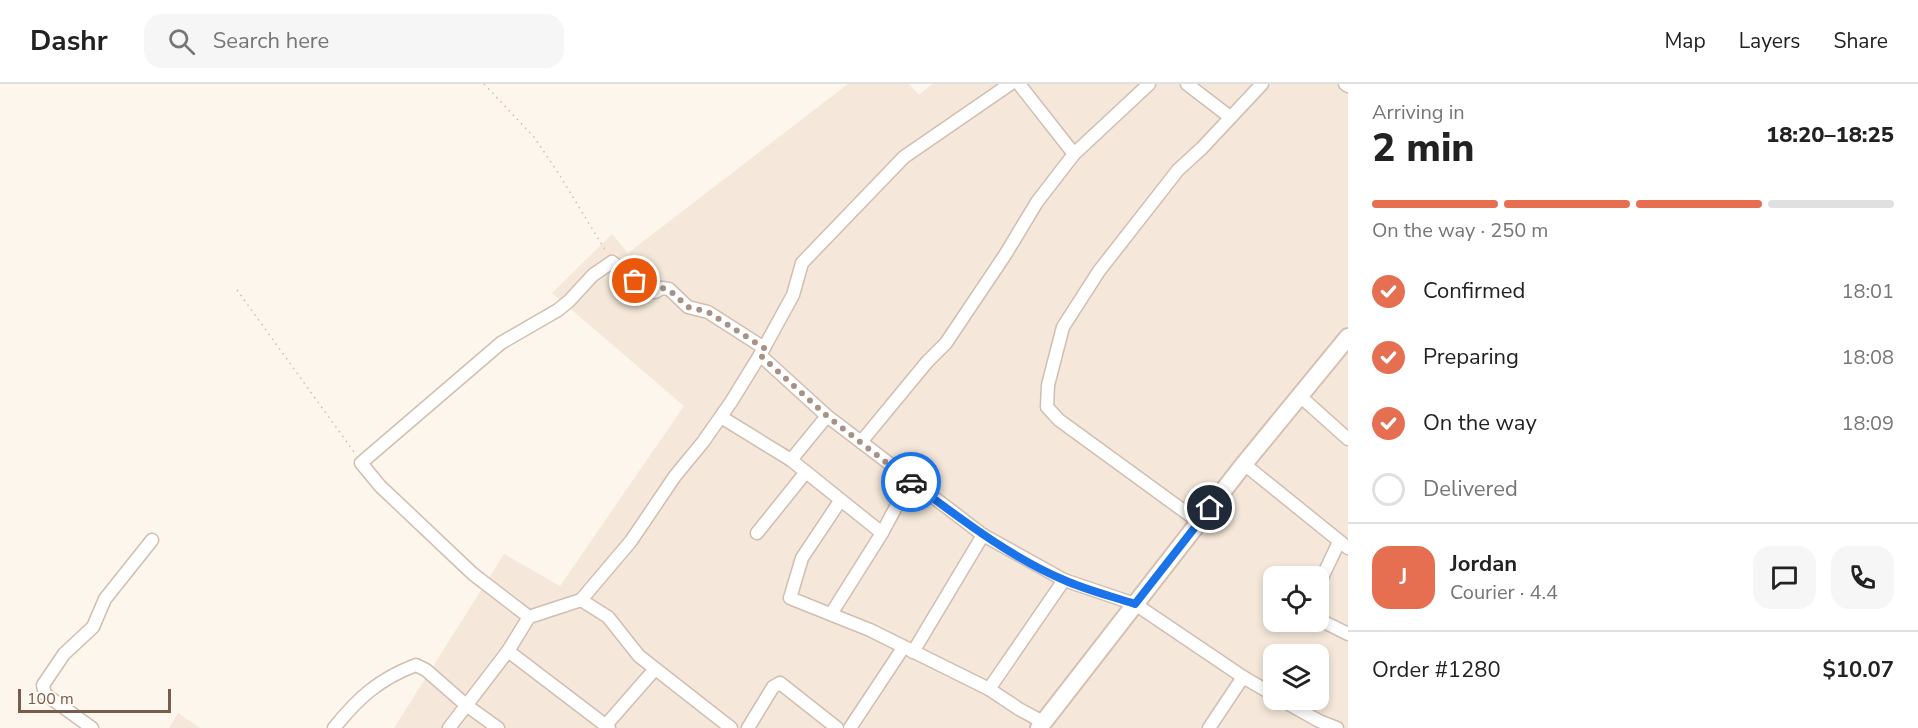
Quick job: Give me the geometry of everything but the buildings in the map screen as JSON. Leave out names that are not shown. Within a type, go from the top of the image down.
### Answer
[{"type":"main road","points":[[1041,725],[1244,464],[1348,337]]},
{"type":"street","points":[[449,728],[508,651],[529,617],[581,600],[631,541],[675,476],[721,417],[762,352],[793,295],[802,263],[904,157],[1010,84]]},
{"type":"street","points":[[1019,84],[1074,154]]},
{"type":"street","points":[[861,442],[927,362],[946,344],[1037,202],[1074,154],[1149,84]]},
{"type":"street","points":[[1187,84],[1230,117]]},
{"type":"street","points":[[1199,522],[1059,420],[1047,407],[1048,385],[1063,327],[1099,271],[1162,188],[1262,84]]},
{"type":"street","points":[[529,617],[473,574],[380,486],[361,463],[501,343],[558,310],[593,275],[612,262],[647,290],[655,292],[662,288],[669,290],[688,307],[708,312],[762,352],[827,416],[983,535],[1064,580],[1135,604],[1263,689]]},
{"type":"street","points":[[1301,397],[1348,439]]},
{"type":"street","points":[[791,460],[827,416]]},
{"type":"street","points":[[721,417],[791,460],[882,532]]},
{"type":"street","points":[[1244,464],[1344,545],[1329,569]]},
{"type":"street","points":[[757,533],[806,472]]},
{"type":"street","points":[[831,614],[882,532],[910,481]]},
{"type":"street","points":[[840,501],[802,558],[791,599],[870,630],[989,689],[1041,725]]},
{"type":"street","points":[[850,728],[908,650],[983,535]]},
{"type":"street","points":[[92,728],[45,694],[43,685],[64,654],[93,627],[105,599],[152,540]]},
{"type":"street","points":[[989,689],[1064,580]]},
{"type":"street","points":[[581,600],[608,617],[639,656],[731,728]]},
{"type":"street","points":[[1329,624],[1348,634]]},
{"type":"street","points":[[508,651],[608,727],[655,669]]},
{"type":"street","points":[[334,728],[366,692],[398,672],[416,665],[426,670],[466,705],[498,728]]},
{"type":"street","points":[[1209,728],[1243,677]]},
{"type":"street","points":[[748,728],[773,687],[780,683],[837,728]]},
{"type":"street","points":[[1296,710],[1317,724],[1337,728]]},
{"type":"path","points":[[484,84],[534,137],[612,262]]},
{"type":"path","points":[[237,290],[361,463]]},
{"type":"shaded area","points":[[848,84],[909,84],[919,95],[932,84],[1348,84],[1348,728],[394,728],[504,554],[560,586],[684,406],[552,293],[612,234],[628,253]]},
{"type":"shaded area","points":[[178,713],[200,728],[169,728]]},
{"type":"way so far","points":[[635,281],[650,292],[666,288],[688,307],[708,312],[764,348],[760,355],[827,416],[911,482]]},
{"type":"route","points":[[911,482],[983,535],[1032,563],[1064,580],[1135,604],[1210,508]]}]
